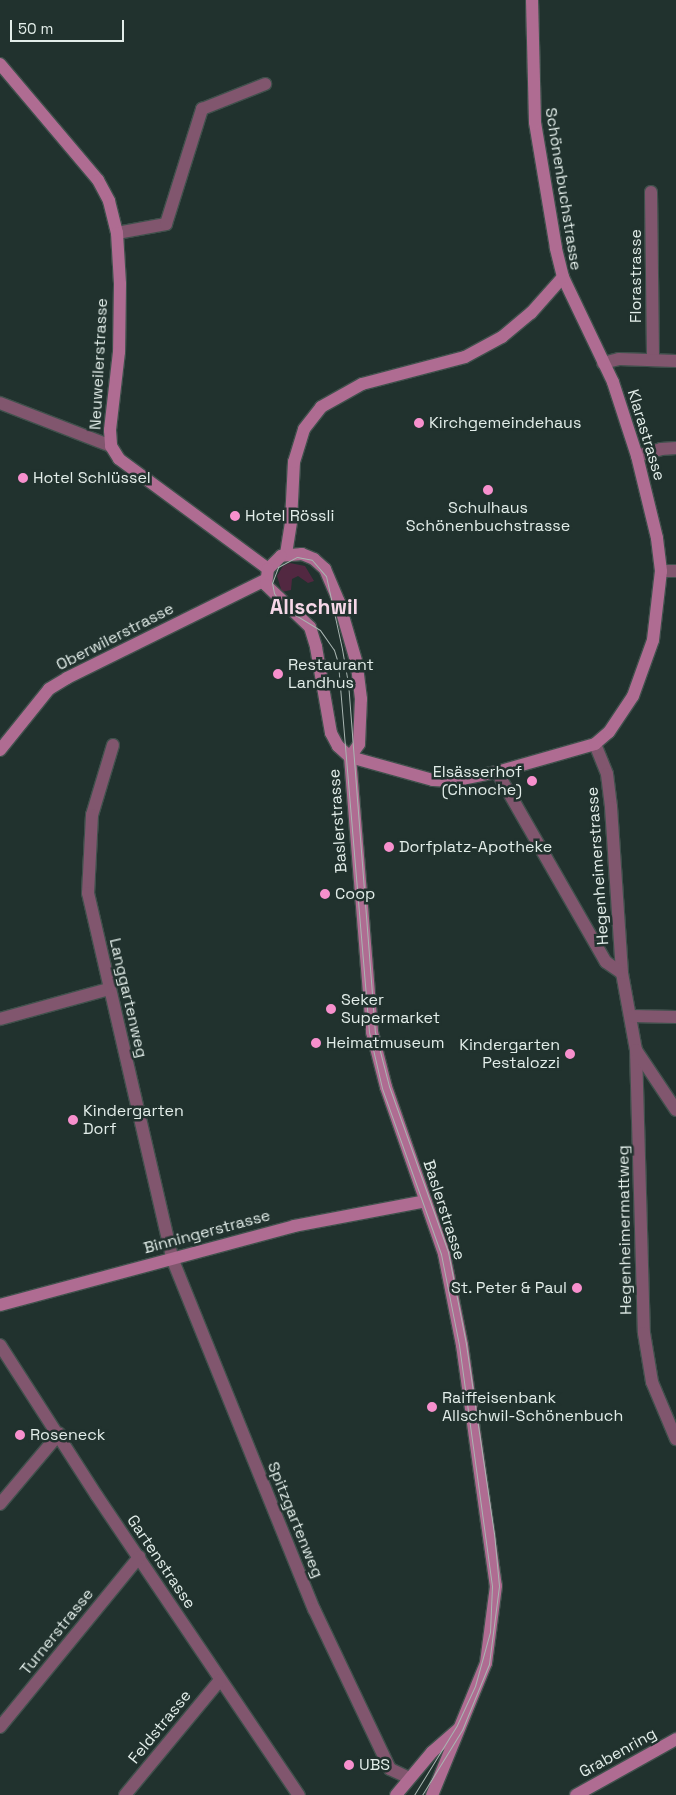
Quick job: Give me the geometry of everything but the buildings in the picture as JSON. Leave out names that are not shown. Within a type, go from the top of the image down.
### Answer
[{"type":"street","name":"Schönenbuchstrasse","points":[[286,554],[291,521],[294,462],[304,429],[321,407],[362,384],[465,357],[502,337],[531,312],[563,277],[535,122],[531,63],[532,0]]},
{"type":"street","name":"Neuweilerstrasse","points":[[0,64],[98,180],[109,201],[117,234],[119,352],[110,430],[111,446],[119,458],[267,574],[276,596],[310,627],[316,647],[330,733],[338,746],[350,757]]},
{"type":"street","points":[[117,234],[166,224],[202,110],[265,84]]},
{"type":"street","name":"Florastrasse","points":[[651,192],[653,360]]},
{"type":"street","name":"Klarastrasse","points":[[563,277],[613,382],[637,456],[657,538],[661,571],[658,607],[648,659],[636,688],[620,717],[594,744]]},
{"type":"street","points":[[603,363],[619,359],[676,361]]},
{"type":"street","points":[[0,403],[111,446]]},
{"type":"street","points":[[637,456],[661,448],[676,448]]},
{"type":"street","points":[[286,554],[302,554],[314,559],[325,569],[348,630],[360,679],[362,716],[359,744],[350,757],[433,780],[452,781],[497,772],[594,744]]},
{"type":"street","name":"Oberwilerstrasse","points":[[0,750],[49,689],[267,574],[286,554]]},
{"type":"street","points":[[661,571],[676,571]]},
{"type":"street","name":"Hegenheimerstrasse","points":[[594,744],[607,774],[611,807],[622,973],[632,1016]]},
{"type":"street","name":"Langgartenweg","points":[[113,745],[92,815],[87,864],[89,901],[172,1258]]},
{"type":"street","name":"Baslerstrasse","points":[[350,757],[372,1032],[386,1087],[444,1254],[462,1345],[496,1586],[486,1663],[432,1795]]},
{"type":"street","points":[[497,772],[606,962],[622,973]]},
{"type":"street","points":[[0,1019],[109,990]]},
{"type":"street","points":[[632,1016],[676,1017]]},
{"type":"street","name":"Hegenheimermattweg","points":[[632,1016],[636,1050],[644,1333],[652,1382],[676,1439]]},
{"type":"street","points":[[636,1050],[676,1110]]},
{"type":"street","name":"Binningerstrasse","points":[[0,1305],[294,1226],[426,1201]]},
{"type":"street","name":"Spitzgartenweg","points":[[172,1258],[314,1609],[390,1769],[410,1778]]},
{"type":"street","name":"Gartenstrasse","points":[[0,1345],[220,1680],[300,1795]]},
{"type":"street","points":[[0,1504],[59,1434]]},
{"type":"street","name":"Turnerstrasse","points":[[0,1728],[139,1558]]},
{"type":"street","name":"Feldstrasse","points":[[125,1795],[220,1680]]},
{"type":"street","name":"Baslerstrasse","points":[[396,1795],[443,1741],[458,1729]]},
{"type":"street","name":"Grabenring","points":[[576,1795],[676,1739]]},
{"type":"shaded area","points":[[290,563],[305,566],[314,581],[308,583],[298,576],[292,579],[291,590],[282,592],[277,576],[283,566]]},
{"type":"tram line","points":[[414,1795],[457,1725],[475,1686],[490,1632],[492,1586],[459,1345],[441,1254],[382,1088],[369,1032],[338,663],[334,650],[320,630],[284,608],[274,593],[272,583],[278,567],[297,557],[312,560],[326,576],[342,649],[348,682],[375,1032],[389,1086],[448,1252],[466,1344],[494,1533],[499,1586],[489,1664],[462,1730],[422,1795]]},
{"type":"place","name":"Kirchgemeindehaus","points":[[419,423]]},
{"type":"place","name":"Hotel Schlüssel","points":[[23,478]]},
{"type":"place","name":"Schulhaus Schönenbuchstrasse","points":[[488,490]]},
{"type":"place","name":"Hotel Rössli","points":[[235,516]]},
{"type":"place","name":"Restaurant Landhus","points":[[278,674]]},
{"type":"place","name":"Elsässerhof (Chnoche)","points":[[532,781]]},
{"type":"place","name":"Dorfplatz-Apotheke","points":[[389,847]]},
{"type":"place","name":"Coop","points":[[325,894]]},
{"type":"place","name":"Seker Supermarket","points":[[331,1009]]},
{"type":"place","name":"Heimatmuseum","points":[[316,1043]]},
{"type":"place","name":"Kindergarten Pestalozzi","points":[[570,1054]]},
{"type":"place","name":"Kindergarten Dorf","points":[[73,1120]]},
{"type":"place","name":"St. Peter & Paul","points":[[577,1288]]},
{"type":"place","name":"Raiffeisenbank Allschwil-Schönenbuch","points":[[432,1407]]},
{"type":"place","name":"Roseneck","points":[[20,1435]]},
{"type":"place","name":"UBS","points":[[349,1765]]},
{"type":"district","name":"Allschwil","points":[[314,607]]}]
